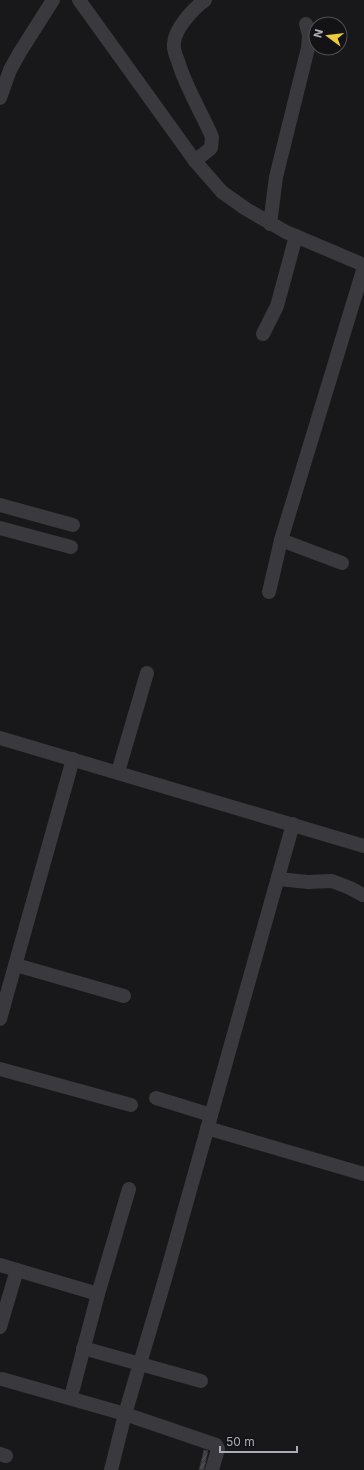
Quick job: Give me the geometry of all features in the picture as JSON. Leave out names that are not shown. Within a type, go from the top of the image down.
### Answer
[{"type":"street","points":[[0,98],[10,70],[54,0]]},
{"type":"street","points":[[79,0],[195,161],[222,192],[270,224],[364,266],[281,540],[269,592]]},
{"type":"street","points":[[195,161],[211,148],[213,143],[212,136],[181,71],[174,44],[175,36],[178,30],[192,12],[205,0]]},
{"type":"street","points":[[270,224],[276,177],[308,48],[309,35],[306,24]]},
{"type":"street","points":[[263,334],[277,306],[296,236]]},
{"type":"street","points":[[0,505],[72,525]]},
{"type":"street","points":[[0,528],[71,547]]},
{"type":"street","points":[[281,540],[342,563]]},
{"type":"street","points":[[118,772],[147,673]]},
{"type":"street","points":[[0,738],[364,846]]},
{"type":"street","points":[[1,1014],[73,759]]},
{"type":"street","points":[[111,1470],[125,1414],[293,824]]},
{"type":"street","points":[[278,879],[308,882],[332,881],[345,885],[362,895]]},
{"type":"street","points":[[16,965],[124,996]]},
{"type":"street","points":[[0,1069],[131,1105]]},
{"type":"street","points":[[156,1098],[209,1122],[364,1174]]},
{"type":"street","points":[[73,1389],[98,1294],[129,1189]]},
{"type":"street","points":[[0,1265],[98,1294]]},
{"type":"street","points":[[0,1327],[17,1270]]},
{"type":"street","points":[[83,1348],[201,1381]]},
{"type":"street","points":[[2,1379],[125,1414],[216,1445],[218,1449],[212,1470]]},
{"type":"building","points":[[204,1450],[208,1451],[204,1470],[199,1470]]}]
